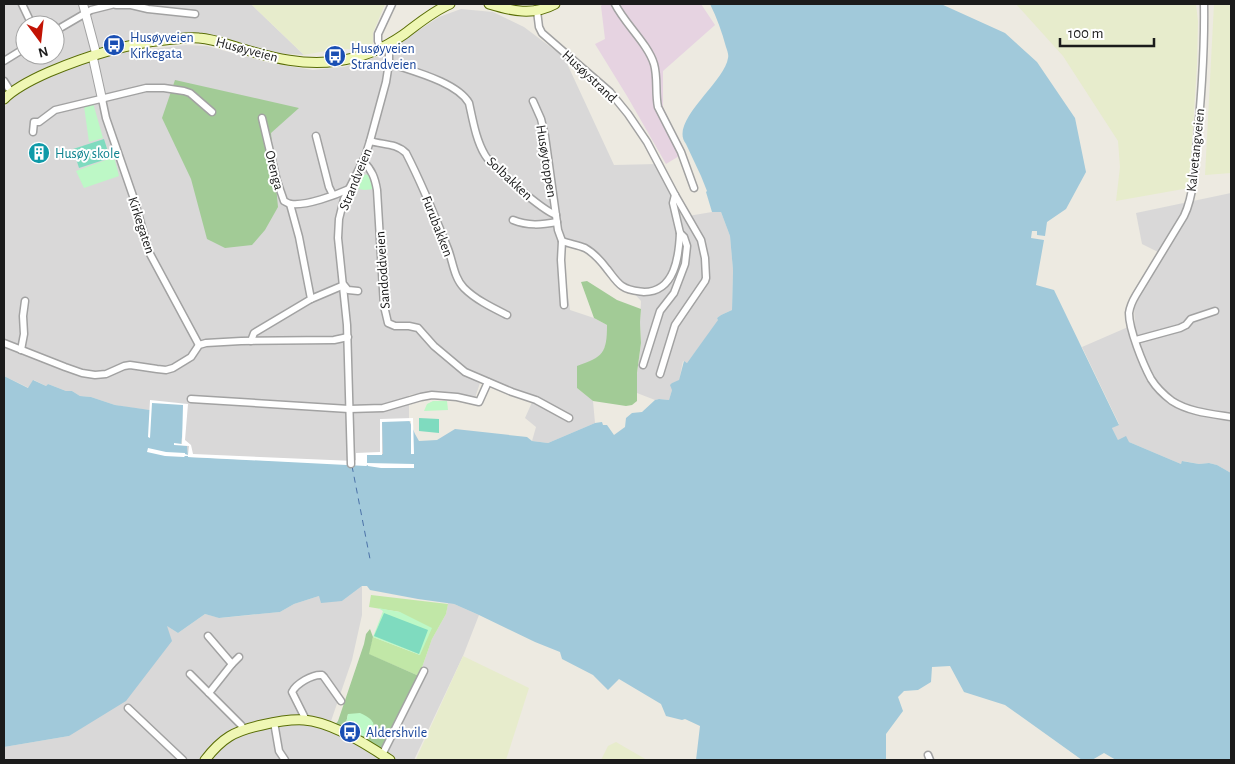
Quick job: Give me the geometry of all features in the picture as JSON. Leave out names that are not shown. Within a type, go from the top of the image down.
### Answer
[{"type":"main road","name":"Husøyveien","points":[[4,99],[11,92],[68,64],[96,53],[145,42],[200,38],[276,58],[317,62],[351,59],[383,47],[431,14],[450,4]]},
{"type":"main road","points":[[489,4],[523,12],[537,11],[555,4]]},
{"type":"main road","points":[[205,760],[223,740],[244,729],[293,719],[306,720],[333,728],[386,758]]},
{"type":"street","name":"Kirkegaten","points":[[83,4],[96,53],[92,58],[106,118],[134,199],[149,252],[199,345]]},
{"type":"street","points":[[65,25],[91,10],[115,4],[195,14]]},
{"type":"street","points":[[383,47],[378,41],[378,34],[392,4]]},
{"type":"street","points":[[615,4],[653,61],[656,74],[658,107],[680,152],[694,188]]},
{"type":"street","name":"Kalvetangveien","points":[[1204,4],[1202,83],[1192,193],[1184,216],[1132,300],[1129,313],[1131,327],[1145,367],[1159,389],[1168,398],[1187,408],[1231,417]]},
{"type":"street","name":"Husøystrand","points":[[537,11],[539,27],[542,33],[610,92],[628,114],[647,142],[701,240],[704,249],[705,281],[675,325],[660,374]]},
{"type":"street","name":"Strandveien","points":[[351,464],[348,337],[338,238],[339,219],[342,205],[363,162],[370,142],[386,82],[389,53],[383,47]]},
{"type":"street","points":[[4,61],[15,54]]},
{"type":"street","name":"Solbakken","points":[[389,63],[450,86],[466,98],[480,144],[489,160],[556,219]]},
{"type":"street","points":[[4,81],[11,92]]},
{"type":"street","points":[[33,132],[34,122],[39,122],[54,110],[146,88],[177,89],[190,93],[212,112]]},
{"type":"street","name":"Husøytoppen","points":[[533,101],[541,119],[545,136],[556,219],[562,241],[561,260],[564,305]]},
{"type":"street","name":"Orenga","points":[[262,118],[284,201],[290,204],[314,201],[350,188]]},
{"type":"street","points":[[316,136],[329,187],[333,195]]},
{"type":"street","name":"Furubakken","points":[[370,142],[395,146],[406,153],[421,182],[459,281],[464,288],[481,301],[507,315]]},
{"type":"street","name":"Sandoddveien","points":[[363,162],[372,171],[377,190],[384,306],[388,324],[418,328],[434,346],[465,372],[536,400],[569,418]]},
{"type":"street","name":"Husøystrand","points":[[643,365],[660,311],[674,293],[685,264],[687,246],[684,237],[680,233],[673,203],[675,195]]},
{"type":"street","points":[[290,204],[296,221],[311,299]]},
{"type":"street","points":[[513,220],[529,224],[556,219]]},
{"type":"street","points":[[562,241],[585,248],[597,256],[615,280],[622,286],[631,290],[651,292],[664,286],[670,279],[676,261],[680,233]]},
{"type":"street","points":[[251,340],[254,333],[311,299],[344,285],[348,290],[358,291]]},
{"type":"street","points":[[21,350],[24,334],[24,301]]},
{"type":"street","points":[[1136,340],[1180,328],[1186,325],[1192,318],[1215,311]]},
{"type":"street","points":[[4,343],[65,368],[95,375],[106,374],[130,365],[166,370],[173,368],[191,357],[199,345],[206,343],[251,340],[334,340],[348,337]]},
{"type":"street","points":[[191,399],[349,409],[383,408],[432,395],[457,397],[479,402],[488,382]]},
{"type":"street","points":[[208,636],[232,664]]},
{"type":"street","points":[[209,693],[239,657]]},
{"type":"street","points":[[386,758],[424,671]]},
{"type":"street","points":[[190,674],[244,729]]},
{"type":"street","points":[[306,720],[292,692],[293,689],[314,676],[322,675],[341,701]]},
{"type":"street","points":[[128,708],[183,760]]},
{"type":"street","points":[[274,722],[279,751],[285,760]]},
{"type":"shaded area","points":[[4,4],[251,4],[304,55],[272,53],[202,35],[133,40],[89,52],[65,62],[65,15],[15,15],[15,65],[58,65],[4,95]]},
{"type":"shaded area","points":[[603,4],[701,4],[715,25],[663,71],[663,107],[684,153],[666,164],[595,44],[605,39],[601,6]]},
{"type":"shaded area","points":[[461,9],[493,12],[524,27],[564,57],[614,165],[657,164],[682,217],[721,212],[730,236],[733,270],[732,310],[717,318],[719,320],[687,363],[683,361],[679,381],[672,383],[669,400],[655,400],[637,393],[637,374],[641,343],[641,301],[621,283],[591,250],[568,247],[563,250],[570,310],[594,318],[607,325],[607,342],[603,352],[595,360],[577,388],[593,401],[595,423],[548,443],[532,441],[536,427],[525,418],[533,400],[482,377],[475,398],[435,392],[409,395],[409,420],[383,454],[365,464],[188,457],[187,447],[181,446],[186,404],[150,410],[126,407],[91,397],[80,396],[72,391],[66,391],[48,384],[46,386],[34,380],[29,388],[4,376],[4,107],[22,89],[50,75],[102,56],[186,45],[207,46],[270,63],[313,70],[344,67],[379,56],[439,17]]},
{"type":"shaded area","points":[[1231,193],[1231,473],[1209,463],[1199,464],[1183,461],[1181,464],[1129,442],[1118,440],[1112,428],[1119,424],[1082,347],[1135,324],[1134,309],[1164,255],[1142,244],[1136,213]]},
{"type":"shaded area","points":[[362,586],[362,615],[352,660],[330,724],[345,728],[362,736],[419,676],[432,639],[446,614],[448,603],[479,615],[463,656],[414,760],[4,760],[4,747],[69,736],[166,625],[178,633],[205,614],[220,618],[280,612],[294,604],[319,596],[342,601]]},
{"type":"green space","points":[[251,4],[385,4],[373,33],[373,44],[360,49],[336,49],[304,55]]},
{"type":"green space","points":[[1016,4],[1196,4],[1198,21],[1197,65],[1189,188],[1116,201],[1120,167],[1118,141],[1063,56]]},
{"type":"green space","points":[[1214,4],[1231,4],[1231,173],[1205,175]]},
{"type":"green space","points":[[175,80],[299,108],[271,133],[278,207],[265,230],[252,245],[225,248],[207,239],[191,179],[162,118]]},
{"type":"green space","points":[[93,103],[103,138],[89,142],[84,106]]},
{"type":"green space","points":[[104,139],[110,158],[79,168],[73,149]]},
{"type":"green space","points":[[114,157],[119,176],[84,188],[76,171]]},
{"type":"green space","points":[[371,174],[374,189],[364,190],[356,188],[363,175]]},
{"type":"green space","points":[[587,281],[617,300],[641,309],[637,401],[632,405],[626,406],[593,401],[577,388],[577,366],[593,360],[602,353],[607,334],[607,325],[594,318],[581,282]]},
{"type":"green space","points":[[433,401],[447,401],[448,410],[424,411],[427,404]]},
{"type":"green space","points":[[419,418],[439,419],[439,433],[419,431]]},
{"type":"green space","points":[[371,595],[448,604],[446,614],[432,639],[419,676],[368,654],[373,637],[420,655],[400,612],[369,607]]},
{"type":"green space","points":[[378,608],[400,612],[432,628],[420,655],[373,637],[383,611]]},
{"type":"green space","points":[[384,613],[428,630],[419,654],[374,636]]},
{"type":"green space","points":[[370,629],[373,637],[369,654],[419,676],[383,750],[362,736],[373,735],[348,714],[345,728],[334,726],[338,721],[366,634]]},
{"type":"green space","points":[[463,656],[529,688],[506,760],[416,760],[417,757]]},
{"type":"green space","points":[[360,713],[372,721],[374,727],[373,736],[362,736],[345,728],[348,714]]},
{"type":"green space","points":[[616,742],[647,760],[601,760],[608,746]]},
{"type":"water","points":[[710,4],[941,4],[1005,33],[1037,62],[1075,118],[1086,172],[1066,209],[1047,222],[1045,236],[1037,235],[1037,231],[1032,231],[1031,238],[1044,240],[1036,285],[1054,290],[1119,425],[1112,428],[1118,440],[1126,436],[1129,442],[1181,464],[1182,461],[1199,464],[1209,463],[1231,473],[1231,760],[1116,760],[1104,753],[1092,760],[1082,760],[1005,705],[964,692],[950,666],[932,667],[931,682],[918,690],[904,691],[898,697],[903,711],[886,734],[886,760],[696,760],[700,726],[685,719],[666,716],[661,704],[619,679],[608,690],[593,675],[562,659],[560,652],[454,604],[370,590],[367,586],[362,586],[342,601],[321,603],[319,596],[294,604],[280,612],[219,618],[205,614],[178,633],[167,626],[172,641],[126,701],[69,736],[4,747],[4,376],[28,388],[33,380],[46,386],[48,384],[66,391],[72,391],[80,396],[91,397],[115,405],[150,410],[151,401],[186,404],[181,445],[187,446],[188,457],[351,464],[366,454],[383,454],[382,421],[409,420],[419,441],[437,440],[455,429],[527,437],[532,441],[548,443],[595,423],[602,422],[603,425],[607,425],[614,435],[625,427],[626,418],[632,413],[642,412],[655,400],[669,400],[672,390],[670,385],[679,380],[684,361],[687,363],[718,320],[717,318],[732,310],[733,270],[730,236],[721,212],[712,212],[707,191],[683,135],[685,125],[691,113],[725,68],[728,58],[721,30]]},
{"type":"pier","points":[[150,400],[188,404],[185,440],[191,445],[193,454],[354,461],[356,460],[356,453],[380,452],[380,419],[413,418],[414,454],[411,454],[411,421],[382,422],[382,455],[367,455],[367,463],[414,464],[414,468],[381,468],[368,465],[165,456],[147,452],[148,448],[188,455],[189,446],[174,445],[174,443],[182,444],[183,405],[152,403],[150,438],[148,437]]},
{"type":"ferry route","points":[[352,466],[370,559]]},
{"type":"place","name":"Husøyveien Kirkegata","points":[[114,45]]},
{"type":"place","name":"Husøyveien Strandveien","points":[[335,56]]},
{"type":"place","name":"Husøy skole","points":[[39,153]]},
{"type":"place","name":"Aldershvile","points":[[350,732]]}]
